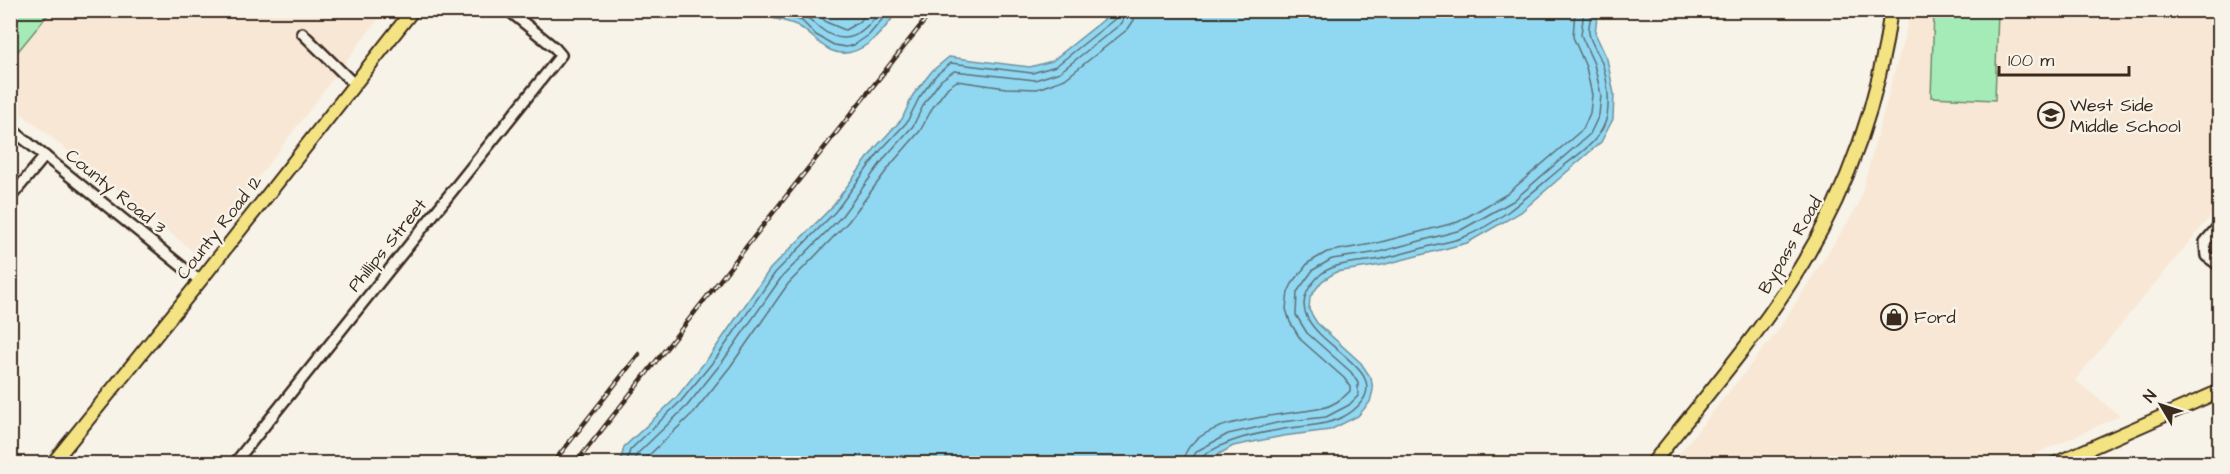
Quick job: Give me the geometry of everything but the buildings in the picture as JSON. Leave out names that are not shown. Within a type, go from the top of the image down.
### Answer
[{"type":"main road","name":"County Road 12","points":[[52,464],[412,10]]},
{"type":"main road","name":"Bypass Road","points":[[1652,464],[1770,312],[1805,260],[1828,218],[1863,133],[1877,87],[1887,43],[1891,10]]},
{"type":"main road","points":[[2054,464],[2220,391]]},
{"type":"street","name":"Phillips Street","points":[[234,464],[561,55],[508,10]]},
{"type":"street","points":[[302,33],[354,84]]},
{"type":"street","name":"County Road 3","points":[[10,128],[200,280]]},
{"type":"street","points":[[10,198],[45,156]]},
{"type":"street","points":[[2220,224],[2205,242],[2206,256],[2220,266]]},
{"type":"shaded area","name":"West Side Middle School","points":[[2202,10],[2219,24],[2219,206],[2075,380],[2120,416],[2015,463],[1671,464],[1777,332],[1858,206],[1908,23],[1908,11]]},
{"type":"shaded area","points":[[10,11],[384,11],[199,256],[11,105]]},
{"type":"green space","points":[[10,11],[51,11],[15,55],[11,51]]},
{"type":"green space","points":[[1934,11],[1998,11],[1995,100],[1931,97]]},
{"type":"water","points":[[1116,10],[1598,11],[1595,33],[1607,59],[1614,94],[1613,119],[1601,142],[1521,212],[1467,243],[1382,265],[1336,272],[1322,281],[1310,297],[1309,310],[1317,323],[1361,363],[1371,378],[1373,390],[1370,402],[1358,416],[1330,430],[1233,446],[1202,464],[620,463],[624,447],[676,398],[712,353],[770,269],[831,208],[876,147],[902,119],[913,95],[932,71],[949,57],[1030,67],[1052,61]]},
{"type":"water","points":[[762,11],[897,11],[885,28],[869,43],[860,49],[840,53],[826,48],[795,24],[770,17]]},
{"type":"railway","points":[[575,464],[933,10]]},
{"type":"railway","points":[[552,464],[639,354]]},
{"type":"place","name":"West Side Middle School","points":[[2051,115]]},
{"type":"place","name":"Ford","points":[[1894,317]]}]
